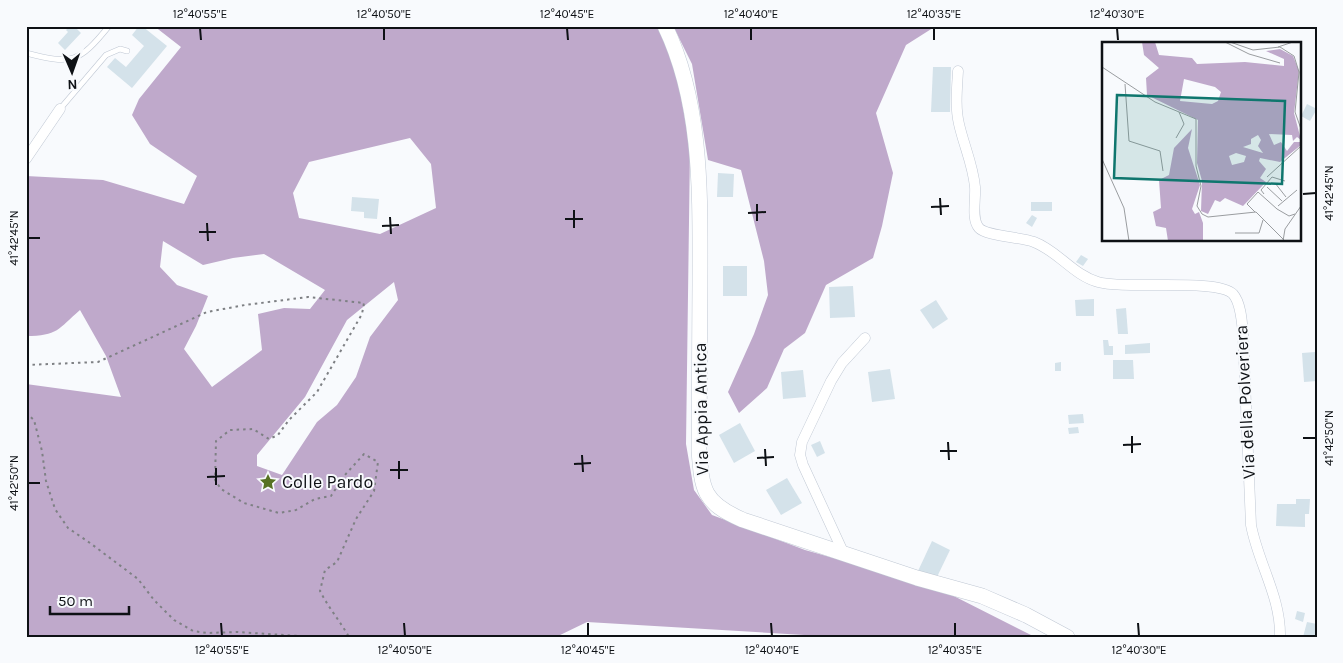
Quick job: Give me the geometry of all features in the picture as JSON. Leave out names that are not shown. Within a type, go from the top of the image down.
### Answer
[{"type":"street","name":"Via Appia Antica","points":[[665,26],[677,52],[686,82],[696,147],[700,247],[699,450],[702,486],[707,495],[714,504],[728,514],[743,520],[925,581],[982,596],[1026,615],[1067,637]]},
{"type":"street","name":"Via della Polveriera","points":[[958,72],[957,112],[973,173],[976,220],[981,230],[991,234],[1015,236],[1036,242],[1053,252],[1081,274],[1098,282],[1119,285],[1210,286],[1226,290],[1235,296],[1240,312],[1243,334],[1250,519],[1256,544],[1278,610],[1280,637]]},
{"type":"street","points":[[26,159],[60,109]]},
{"type":"street","points":[[844,554],[803,466],[800,452],[803,439],[835,373],[865,338]]},
{"type":"lane","points":[[26,54],[61,61],[70,59],[84,54],[109,26]]},
{"type":"lane","points":[[60,109],[106,55],[120,49],[126,51]]},
{"type":"path","points":[[26,365],[98,362],[207,312],[308,297],[364,303],[362,314],[317,392],[289,420],[278,435],[269,439],[254,429],[230,430],[216,441],[215,480],[221,489],[244,503],[279,513],[296,510],[315,499],[330,496],[344,476],[364,454],[378,462],[374,491],[356,519],[337,562],[325,570],[320,591],[349,637]]},
{"type":"path","points":[[26,414],[34,420],[42,451],[46,481],[55,509],[68,528],[90,542],[138,580],[174,620],[193,631],[207,634],[237,632],[314,637]]},
{"type":"shaded area","points":[[154,26],[658,26],[675,63],[690,147],[686,444],[694,490],[712,515],[805,550],[934,586],[1035,637],[838,637],[587,622],[556,637],[26,637],[26,384],[121,397],[106,356],[80,310],[62,327],[51,333],[26,336],[26,176],[103,180],[184,204],[197,176],[150,144],[132,115],[139,99],[181,47]],"holes":[[[410,138],[431,164],[436,208],[380,234],[299,218],[293,193],[309,162]],[[163,241],[203,265],[233,258],[264,254],[325,290],[310,309],[284,308],[258,314],[262,350],[212,387],[184,349],[208,296],[177,285],[160,267]],[[394,282],[398,300],[370,337],[356,377],[337,405],[317,422],[282,475],[257,466],[257,455],[305,397],[347,320]]]},
{"type":"shaded area","points":[[673,26],[936,26],[906,45],[876,113],[893,173],[873,258],[826,285],[805,333],[784,349],[767,388],[739,413],[728,392],[754,334],[768,295],[764,261],[741,170],[708,160],[692,64]]},
{"type":"building","points":[[70,26],[74,26],[81,33],[65,50],[58,43],[68,32],[66,30]]},
{"type":"building","points":[[139,26],[142,26],[167,46],[132,88],[107,67],[115,58],[126,67],[144,46],[132,35]]},
{"type":"building","points":[[933,67],[951,67],[950,112],[931,112]]},
{"type":"building","points":[[1307,104],[1317,109],[1310,121],[1301,116]]},
{"type":"building","points":[[718,173],[734,174],[733,197],[717,197]]},
{"type":"building","points":[[352,197],[379,199],[377,219],[364,218],[364,212],[351,211]]},
{"type":"building","points":[[1031,202],[1052,202],[1052,211],[1031,211]]},
{"type":"building","points":[[1032,215],[1037,218],[1032,227],[1026,223]]},
{"type":"building","points":[[1081,255],[1088,259],[1083,266],[1076,262]]},
{"type":"building","points":[[723,266],[747,266],[747,296],[723,296]]},
{"type":"building","points":[[853,286],[855,317],[830,318],[829,287]]},
{"type":"building","points":[[1094,299],[1094,316],[1076,316],[1075,300]]},
{"type":"building","points":[[936,300],[948,319],[933,329],[920,310]]},
{"type":"building","points":[[1126,308],[1128,334],[1118,334],[1116,309]]},
{"type":"building","points":[[1103,340],[1108,340],[1109,346],[1113,346],[1113,355],[1104,355]]},
{"type":"building","points":[[1150,343],[1150,353],[1125,354],[1125,345]]},
{"type":"building","points":[[1315,352],[1317,381],[1304,382],[1302,353]]},
{"type":"building","points":[[1113,360],[1133,360],[1134,379],[1113,379]]},
{"type":"building","points":[[1061,362],[1061,371],[1055,371],[1055,363]]},
{"type":"building","points":[[890,369],[895,399],[872,402],[868,372]]},
{"type":"building","points":[[803,370],[806,397],[783,399],[781,372]]},
{"type":"building","points":[[1083,414],[1084,423],[1069,424],[1068,415]]},
{"type":"building","points":[[740,423],[755,451],[734,463],[719,435]]},
{"type":"building","points":[[1078,427],[1079,433],[1069,434],[1068,428]]},
{"type":"building","points":[[820,441],[825,453],[817,457],[811,445]]},
{"type":"building","points":[[787,478],[802,503],[781,515],[766,490]]},
{"type":"building","points":[[1296,499],[1310,499],[1309,514],[1305,514],[1305,527],[1276,526],[1277,504],[1296,504]]},
{"type":"building","points":[[932,541],[950,550],[936,579],[918,571]]},
{"type":"building","points":[[1297,611],[1305,613],[1303,622],[1295,619]]},
{"type":"building","points":[[1307,622],[1317,624],[1317,637],[1303,637]]},
{"type":"place","name":"Colle Pardo","points":[[268,482]]}]
